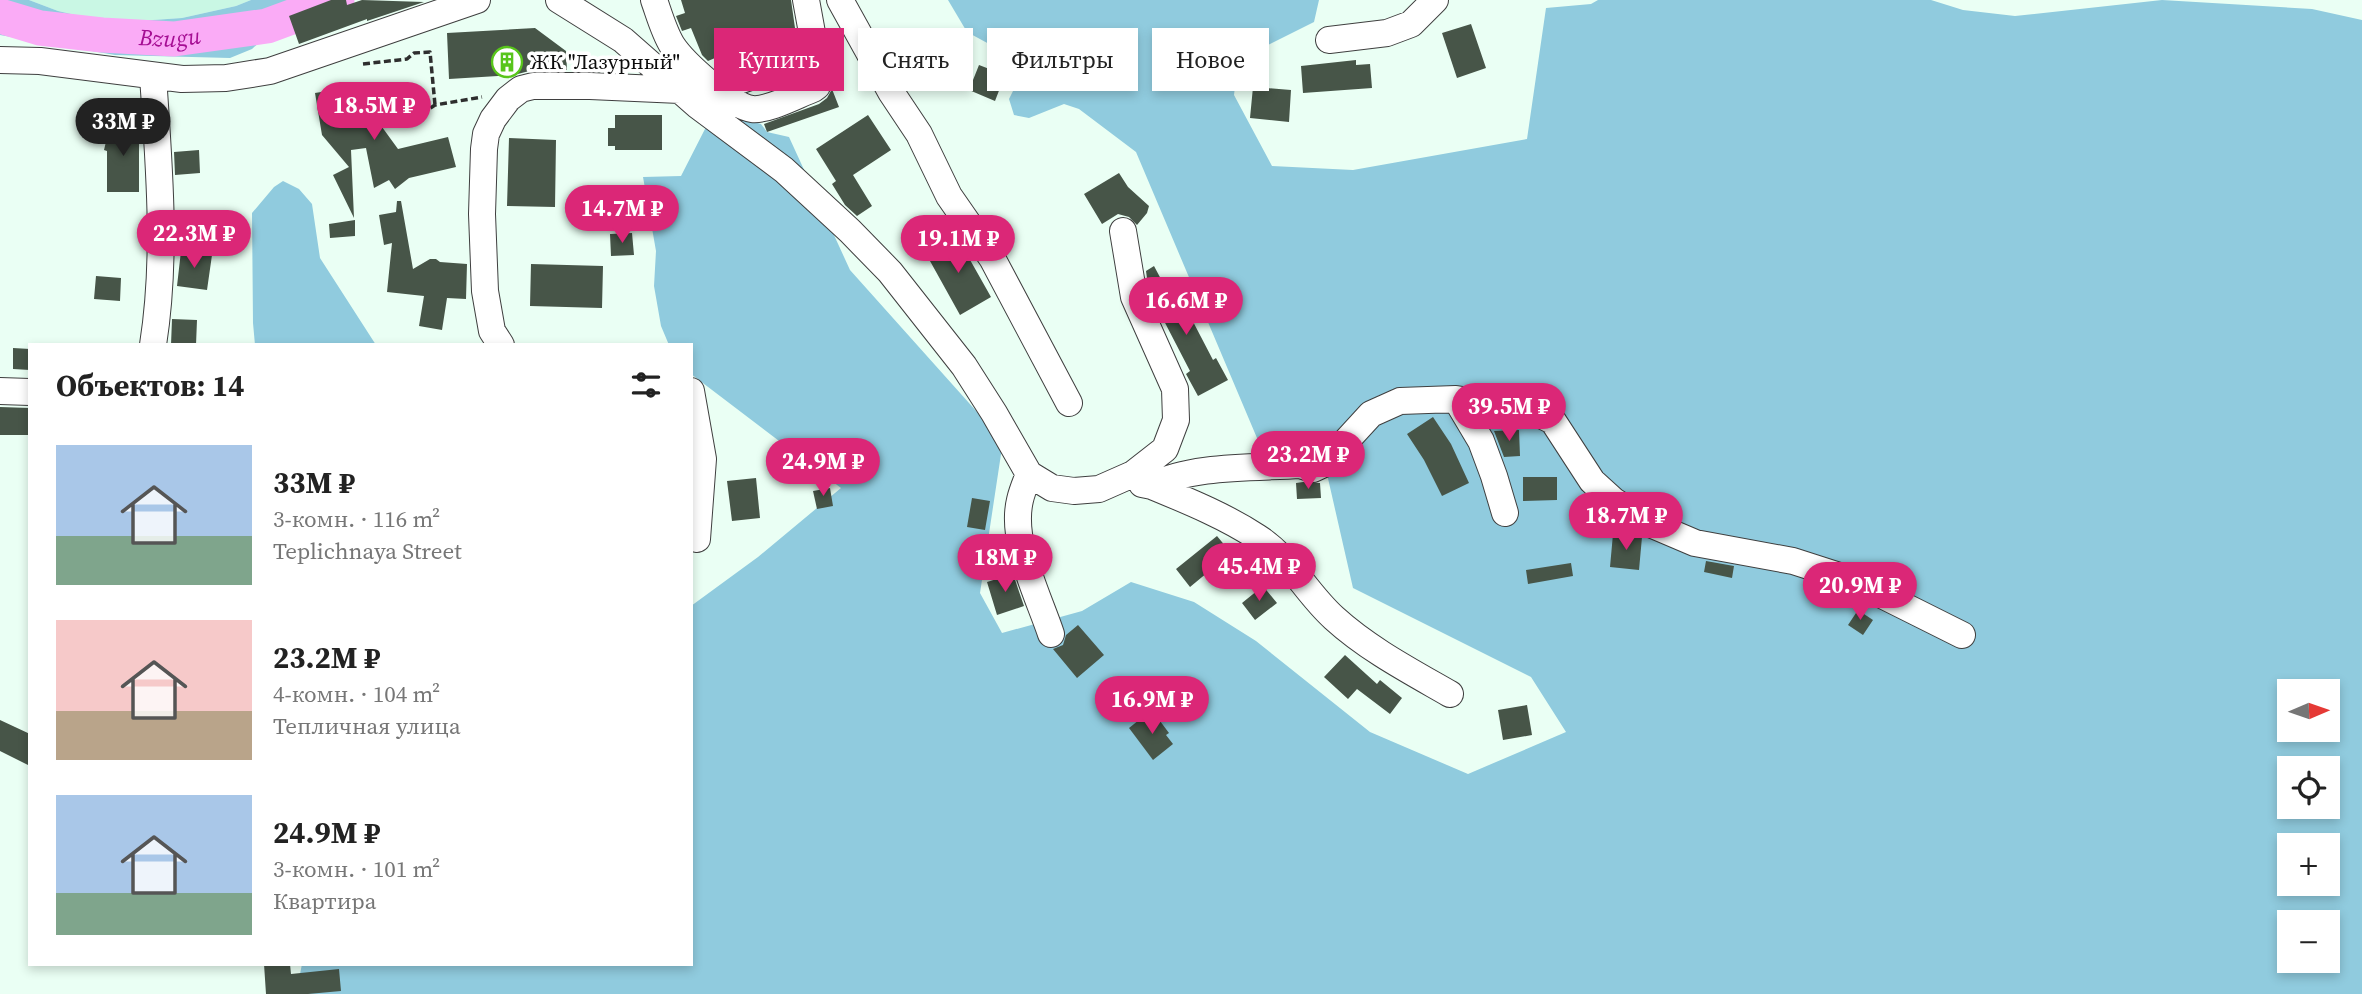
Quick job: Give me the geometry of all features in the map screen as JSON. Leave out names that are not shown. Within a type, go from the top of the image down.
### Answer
[{"type":"street","points":[[0,60],[40,61],[182,79],[226,79],[270,71],[477,0]]},
{"type":"street","points":[[559,0],[622,40],[680,90],[784,170],[890,272],[964,366],[995,412],[1029,474],[1052,488],[1074,491],[1099,489],[1133,474],[1165,449],[1176,420],[1175,389],[1134,297],[1123,231]]},
{"type":"street","points":[[653,0],[671,44],[681,56],[716,89],[743,107],[762,108],[817,86],[819,71],[806,0]]},
{"type":"street","points":[[840,0],[891,92],[919,134],[949,196],[992,258],[1069,403]]},
{"type":"street","points":[[1329,40],[1387,33],[1411,24],[1435,0]]},
{"type":"street","points":[[153,76],[162,198],[158,310],[153,343]]},
{"type":"street","points":[[500,343],[492,331],[485,291],[482,214],[484,149],[486,134],[493,119],[508,99],[522,89],[533,86],[680,90]]},
{"type":"street","points":[[0,391],[28,392]]},
{"type":"street","points":[[1152,486],[1168,477],[1187,472],[1300,465],[1313,468],[1326,463],[1371,414],[1400,401],[1456,399],[1535,412],[1553,421],[1592,481],[1614,501],[1648,523],[1695,543],[1793,561],[1852,580],[1962,635]]},
{"type":"street","points":[[1456,399],[1481,441],[1505,513]]},
{"type":"street","points":[[693,402],[703,460],[697,539]]},
{"type":"street","points":[[1029,474],[1019,502],[1019,534],[1051,634]]},
{"type":"street","points":[[1119,480],[1152,486],[1217,515],[1257,537],[1280,554],[1331,616],[1358,639],[1450,694]]},
{"type":"path","points":[[414,53],[430,52],[435,105]]},
{"type":"path","points":[[404,125],[435,105],[485,96]]},
{"type":"green space","points":[[29,0],[251,0],[182,18],[110,23],[58,11]]},
{"type":"shaded area","points":[[0,0],[29,0],[58,11],[110,23],[182,18],[251,0],[335,0],[275,28],[252,49],[230,58],[115,55],[0,35]]},
{"type":"shaded area","points":[[948,0],[1319,0],[1314,22],[1269,44],[1269,28],[1152,28],[1152,91],[1234,91],[1234,95],[1272,166],[1353,170],[1527,139],[1546,8],[1591,4],[1598,0],[1931,0],[1963,10],[2015,16],[2162,0],[2312,9],[2362,20],[2362,994],[296,994],[302,966],[693,966],[693,605],[758,557],[841,488],[693,376],[693,343],[668,343],[661,326],[654,286],[656,251],[643,177],[681,176],[705,129],[733,116],[761,124],[767,132],[789,137],[850,270],[1003,441],[980,593],[1002,633],[1082,611],[1131,582],[1194,602],[1256,641],[1370,732],[1468,774],[1566,732],[1531,677],[1353,588],[1327,474],[1257,438],[1136,152],[1079,109],[1064,104],[1029,118],[1014,115],[1009,99],[1013,91],[1138,91],[1138,28],[987,28],[987,43],[973,35],[973,28],[965,28]]},
{"type":"shaded area","points":[[283,181],[299,189],[312,204],[320,258],[375,343],[255,343],[252,213],[274,187]]},
{"type":"building","points":[[331,0],[346,0],[347,5],[362,0],[424,2],[299,44],[289,16]]},
{"type":"building","points":[[681,0],[791,0],[795,28],[714,28],[714,58],[708,61],[702,55],[691,28],[682,31],[676,16],[685,13]]},
{"type":"building","points":[[1471,24],[1486,68],[1457,78],[1442,33]]},
{"type":"building","name":"ЖК \"Лазурный\"","points":[[535,28],[566,51],[567,70],[533,70],[514,75],[449,79],[447,33]]},
{"type":"building","points":[[1356,60],[1356,65],[1370,64],[1372,88],[1303,93],[1301,66]]},
{"type":"building","points":[[979,65],[987,68],[987,91],[999,91],[995,101],[971,91]]},
{"type":"building","points":[[365,85],[367,98],[385,126],[382,127],[398,149],[448,137],[456,167],[409,178],[395,189],[389,180],[374,188],[366,148],[351,150],[354,218],[333,175],[349,167],[322,135],[315,93]]},
{"type":"building","points":[[1269,88],[1291,90],[1289,122],[1250,118],[1253,91],[1269,91]]},
{"type":"building","points":[[833,91],[839,107],[767,132],[764,124],[819,104]]},
{"type":"building","points":[[615,115],[662,115],[662,150],[615,150],[615,146],[608,146],[608,128],[615,128]]},
{"type":"building","points":[[868,115],[891,150],[853,175],[872,206],[857,216],[845,205],[832,184],[836,181],[816,149]]},
{"type":"building","points":[[111,121],[139,128],[139,192],[107,192],[107,151],[104,150]]},
{"type":"building","points":[[509,138],[556,140],[555,207],[507,206]]},
{"type":"building","points":[[199,150],[200,173],[175,175],[174,152]]},
{"type":"building","points":[[1119,173],[1128,187],[1149,206],[1137,225],[1129,217],[1118,214],[1102,224],[1084,194]]},
{"type":"building","points":[[397,201],[401,201],[413,269],[430,259],[467,264],[466,299],[447,298],[442,330],[419,326],[424,296],[387,292],[392,243],[384,245],[379,215],[396,212]]},
{"type":"building","points":[[355,220],[355,236],[330,238],[329,224]]},
{"type":"building","points":[[632,233],[634,255],[611,256],[610,234]]},
{"type":"building","points":[[956,235],[991,297],[960,315],[925,252]]},
{"type":"building","points":[[181,251],[212,255],[207,290],[177,286]]},
{"type":"building","points":[[531,264],[603,266],[602,308],[530,306]]},
{"type":"building","points":[[1154,266],[1162,281],[1166,279],[1183,314],[1188,312],[1213,360],[1216,358],[1228,380],[1198,396],[1186,374],[1190,371],[1149,292],[1146,271]]},
{"type":"building","points":[[96,276],[121,278],[120,301],[94,299]]},
{"type":"building","points":[[172,319],[197,320],[196,343],[171,343]]},
{"type":"building","points":[[13,348],[28,349],[28,370],[13,369]]},
{"type":"building","points":[[0,407],[28,408],[28,435],[0,435]]},
{"type":"building","points":[[1433,417],[1451,444],[1469,483],[1442,496],[1407,434]]},
{"type":"building","points":[[1519,430],[1520,456],[1504,457],[1494,431]]},
{"type":"building","points":[[1523,477],[1557,477],[1557,500],[1523,501]]},
{"type":"building","points":[[756,478],[760,518],[732,521],[727,481]]},
{"type":"building","points":[[1296,483],[1320,483],[1321,498],[1297,499]]},
{"type":"building","points":[[830,488],[833,506],[817,509],[813,491]]},
{"type":"building","points":[[972,498],[990,501],[985,530],[967,527]]},
{"type":"building","points":[[1613,534],[1642,537],[1639,570],[1610,567]]},
{"type":"building","points":[[1217,536],[1231,553],[1190,587],[1176,569]]},
{"type":"building","points":[[1706,561],[1734,566],[1732,578],[1704,572]]},
{"type":"building","points":[[1571,563],[1573,576],[1528,584],[1526,570]]},
{"type":"building","points":[[1013,574],[1024,606],[997,615],[987,582]]},
{"type":"building","points":[[1263,586],[1277,603],[1255,620],[1242,603]]},
{"type":"building","points":[[1858,610],[1873,620],[1863,635],[1848,625]]},
{"type":"building","points":[[1078,625],[1104,655],[1077,678],[1053,649],[1063,645],[1066,635]]},
{"type":"building","points":[[1345,655],[1377,684],[1380,680],[1402,698],[1390,714],[1357,689],[1348,699],[1324,677]]},
{"type":"building","points":[[1527,705],[1532,735],[1503,740],[1498,710]]},
{"type":"building","points":[[1149,712],[1169,733],[1166,735],[1173,744],[1153,760],[1129,728]]},
{"type":"building","points":[[0,720],[28,733],[28,765],[0,751]]},
{"type":"building","points":[[264,966],[290,966],[291,974],[339,969],[341,991],[266,994]]},
{"type":"waterway","name":"Bzugu","points":[[0,16],[40,28],[174,39],[267,26],[337,0]]},
{"type":"place","name":"ЖК \"Лазурный\"","points":[[507,62]]}]
